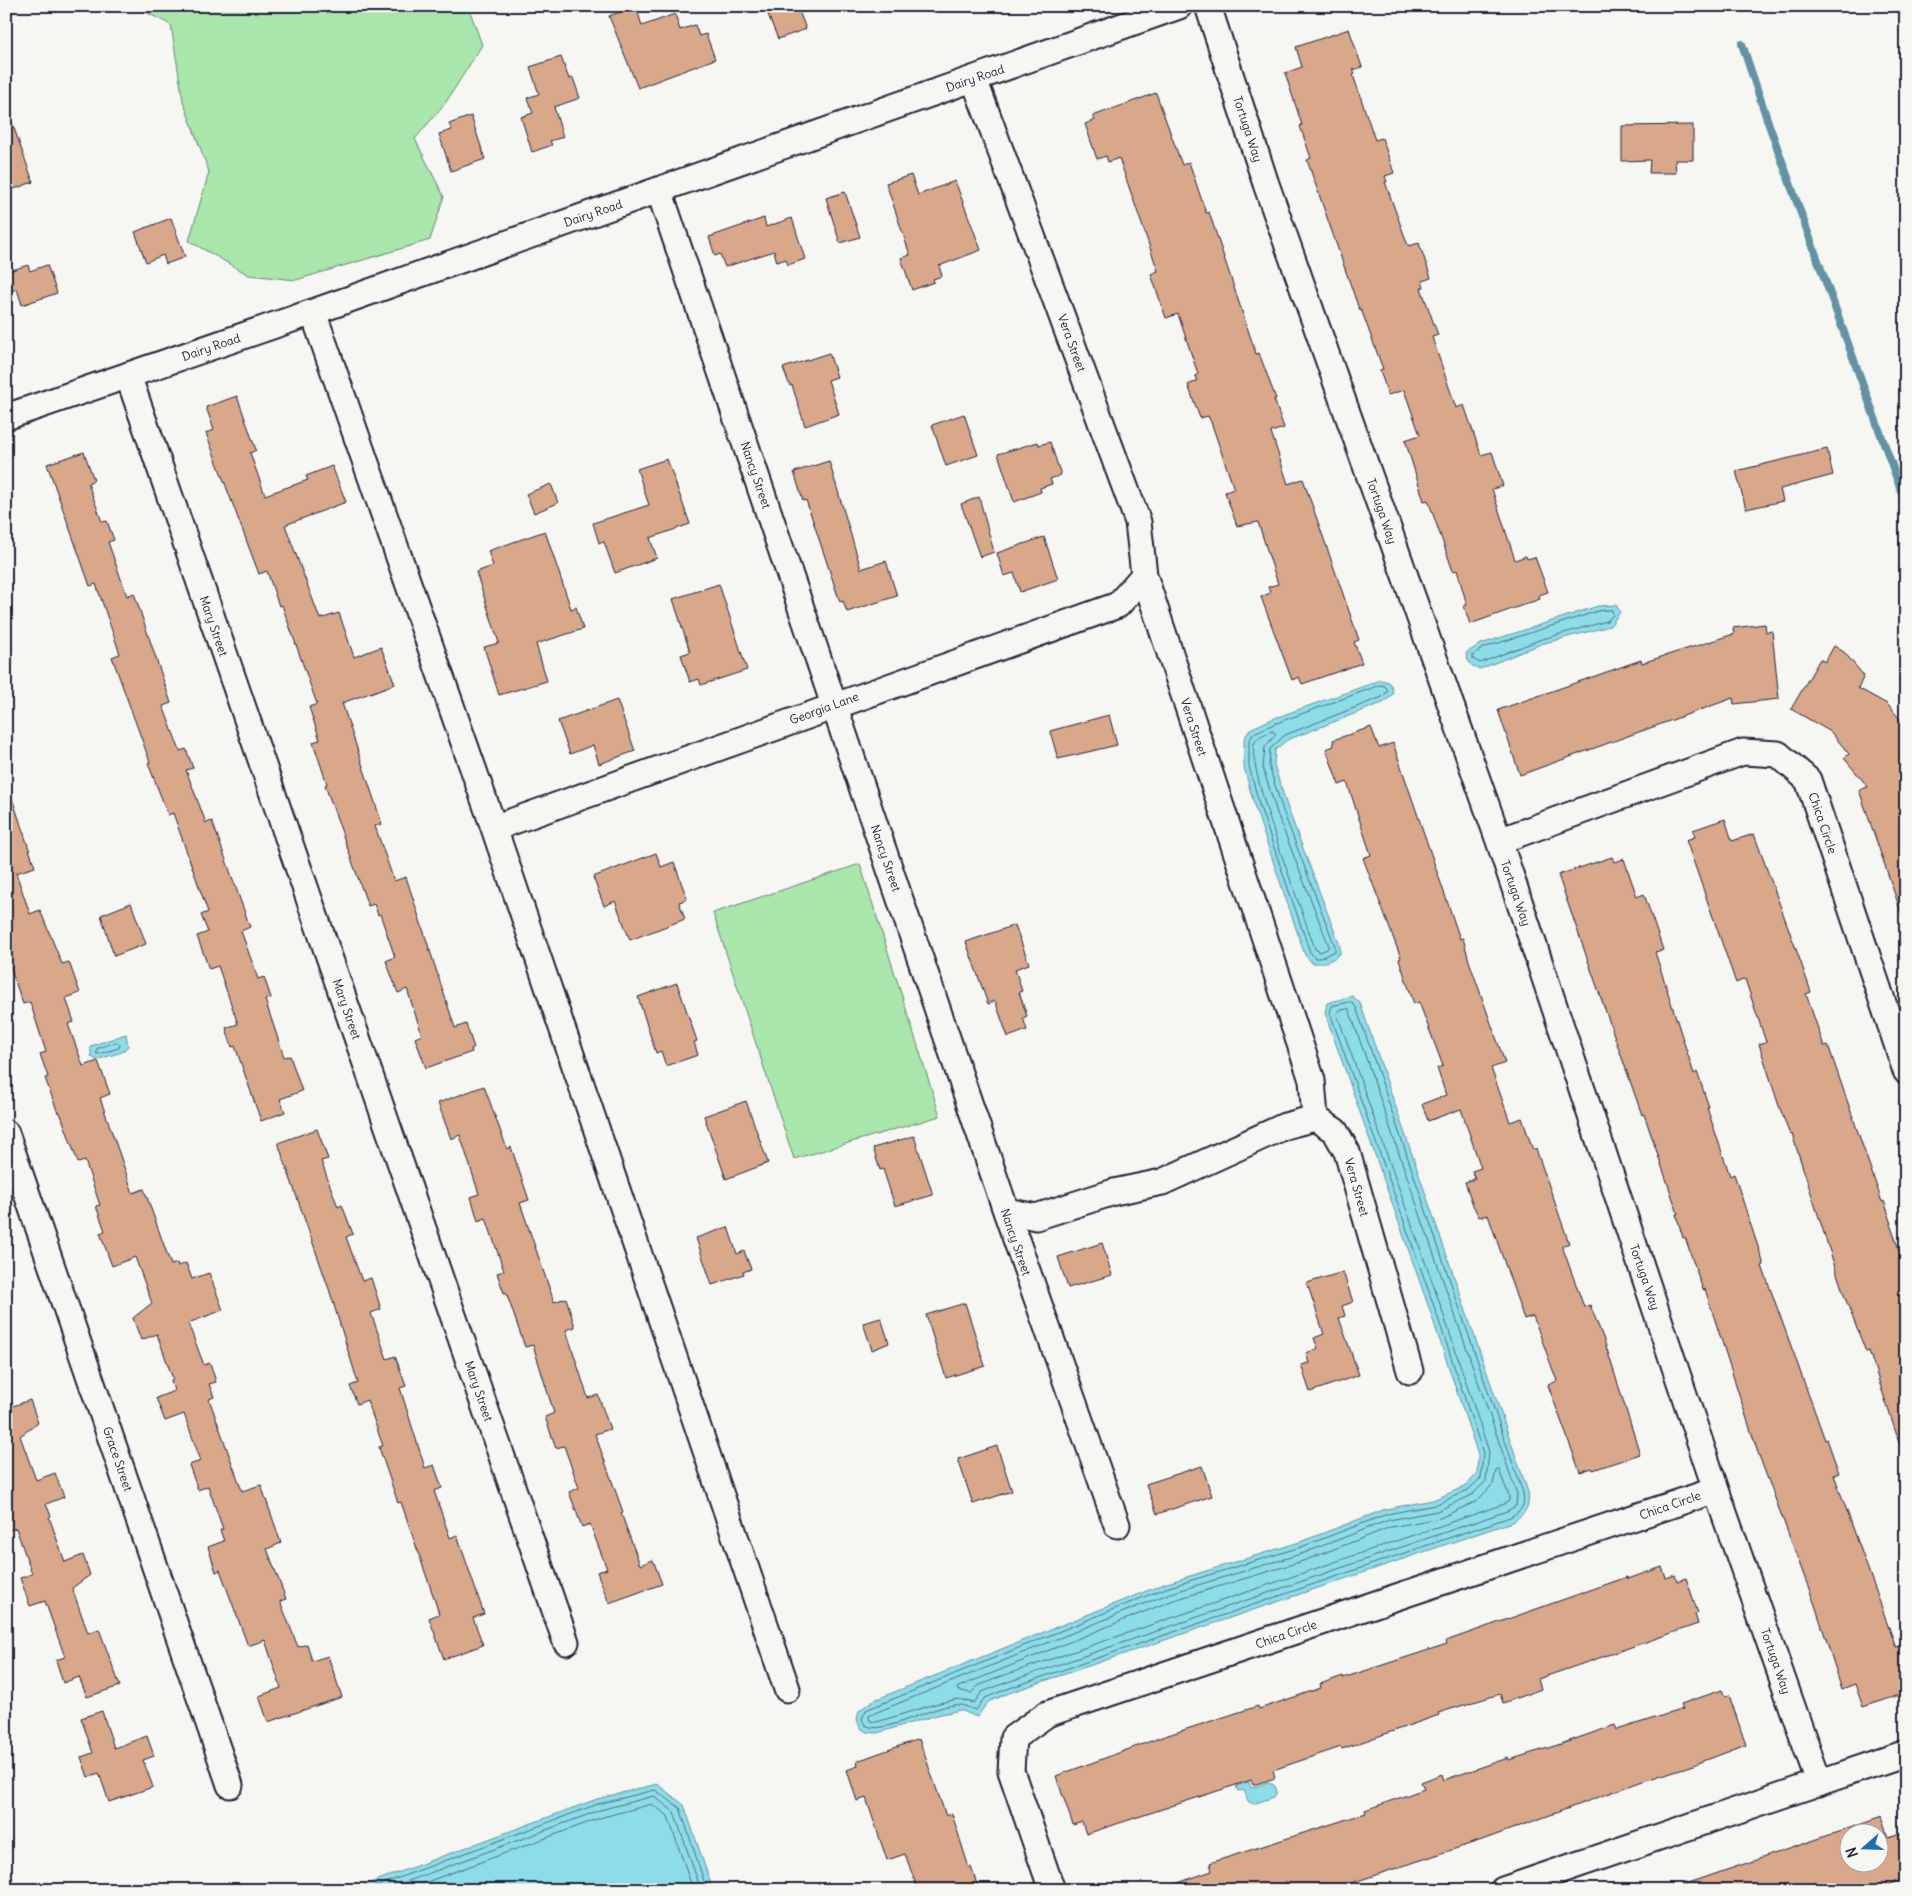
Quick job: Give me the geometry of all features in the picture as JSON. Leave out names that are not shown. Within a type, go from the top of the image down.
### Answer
[{"type":"street","name":"Dairy Road","points":[[6,417],[313,312],[1179,6]]},
{"type":"street","name":"Tortuga Way","points":[[1208,6],[1266,184],[1498,841],[1716,1490],[1819,1783]]},
{"type":"street","name":"Vera Street","points":[[974,79],[1138,522],[1144,575],[1312,1080],[1315,1118],[1336,1131],[1347,1152],[1410,1371]]},
{"type":"street","name":"Nancy Street","points":[[659,190],[1006,1212],[1117,1525]]},
{"type":"street","points":[[313,312],[494,828],[787,1689]]},
{"type":"street","name":"Mary Street","points":[[128,375],[566,1642]]},
{"type":"street","name":"Georgia Lane","points":[[494,828],[834,704],[1118,604],[1144,575]]},
{"type":"street","name":"Chica Circle","points":[[1498,841],[1743,752],[1778,754],[1808,780],[1906,1071]]},
{"type":"street","points":[[1006,1212],[1036,1217],[1114,1192],[1162,1182],[1285,1126],[1315,1118]]},
{"type":"street","name":"Grace Street","points":[[6,1133],[230,1784]]},
{"type":"street","name":"Chica Circle","points":[[1052,1890],[1010,1771],[1013,1738],[1047,1714],[1716,1490]]},
{"type":"street","points":[[1503,1890],[1906,1753]]},
{"type":"green space","points":[[134,6],[468,6],[482,45],[446,102],[415,139],[444,197],[430,240],[296,280],[249,275],[189,241],[209,172],[183,101],[171,25]]},
{"type":"green space","points":[[860,864],[940,1116],[794,1159],[713,913]]},
{"type":"water","points":[[1616,605],[1620,612],[1610,626],[1541,644],[1480,669],[1470,664],[1468,659],[1466,653],[1481,644],[1598,606]]},
{"type":"water","points":[[1381,680],[1387,681],[1393,691],[1393,694],[1385,702],[1287,740],[1275,750],[1274,765],[1288,809],[1340,946],[1340,954],[1333,959],[1312,963],[1305,955],[1255,808],[1244,767],[1244,739],[1250,729],[1272,719]]},
{"type":"water","points":[[1352,996],[1360,1003],[1528,1492],[1528,1506],[1526,1510],[1512,1522],[1009,1693],[988,1702],[977,1717],[960,1710],[877,1733],[867,1732],[860,1728],[857,1719],[859,1711],[872,1701],[1164,1584],[1300,1542],[1386,1509],[1433,1500],[1466,1486],[1477,1474],[1478,1455],[1429,1308],[1325,1013],[1327,1003]]},
{"type":"water","points":[[126,1034],[128,1046],[122,1052],[96,1060],[91,1056],[91,1046]]},
{"type":"water","points":[[1249,1782],[1251,1788],[1268,1782],[1275,1786],[1277,1792],[1274,1797],[1253,1804],[1248,1801],[1244,1790],[1238,1791],[1236,1786]]},
{"type":"water","points":[[657,1784],[684,1805],[713,1890],[351,1890],[597,1799]]},
{"type":"building","points":[[636,6],[642,26],[675,14],[680,30],[695,25],[699,36],[706,34],[715,59],[638,88],[609,16]]},
{"type":"building","points":[[782,6],[797,6],[806,29],[778,39],[767,12]]},
{"type":"building","points":[[1349,29],[1362,67],[1353,70],[1355,74],[1353,75],[1375,140],[1382,138],[1394,173],[1385,176],[1387,182],[1385,182],[1407,243],[1409,246],[1419,243],[1431,278],[1422,281],[1424,287],[1421,288],[1438,335],[1432,337],[1456,408],[1464,405],[1481,455],[1492,452],[1503,486],[1492,489],[1515,560],[1526,556],[1527,559],[1535,557],[1548,592],[1539,595],[1540,599],[1470,624],[1464,606],[1467,605],[1457,570],[1453,571],[1428,500],[1424,501],[1405,440],[1420,435],[1404,390],[1388,395],[1380,370],[1383,369],[1361,309],[1359,309],[1307,160],[1311,158],[1285,73],[1302,67],[1296,47]]},
{"type":"building","points":[[561,57],[569,79],[573,78],[580,98],[554,107],[563,137],[550,141],[552,145],[532,152],[521,117],[533,113],[527,98],[539,94],[530,67]]},
{"type":"building","points":[[1156,93],[1182,165],[1189,162],[1206,213],[1209,212],[1256,354],[1259,353],[1276,399],[1274,399],[1284,428],[1271,432],[1288,484],[1303,479],[1359,640],[1354,642],[1362,663],[1302,684],[1299,677],[1292,680],[1261,597],[1270,593],[1268,587],[1278,584],[1258,522],[1237,526],[1225,492],[1234,489],[1211,422],[1208,416],[1200,418],[1188,385],[1197,381],[1195,376],[1198,374],[1178,314],[1166,318],[1151,274],[1158,271],[1119,158],[1108,162],[1106,156],[1097,159],[1085,124],[1095,120],[1093,116]]},
{"type":"building","points":[[6,114],[9,114],[33,182],[6,192]]},
{"type":"building","points":[[471,116],[485,159],[451,171],[439,134],[452,130],[449,124]]},
{"type":"building","points":[[1693,125],[1693,160],[1675,160],[1676,173],[1649,173],[1650,160],[1622,161],[1622,126]]},
{"type":"building","points":[[911,175],[918,195],[955,181],[981,250],[939,266],[942,276],[933,279],[934,282],[912,290],[901,258],[910,255],[886,183]]},
{"type":"building","points":[[845,192],[860,237],[840,243],[826,198]]},
{"type":"building","points":[[171,218],[185,257],[166,264],[163,255],[146,262],[135,232]]},
{"type":"building","points":[[764,218],[766,227],[792,218],[805,259],[788,265],[786,259],[777,262],[774,251],[725,267],[720,254],[715,256],[709,237]]},
{"type":"building","points":[[28,265],[30,271],[47,265],[57,293],[22,305],[17,289],[6,293],[6,272]]},
{"type":"building","points":[[829,353],[837,377],[828,380],[839,414],[805,426],[792,385],[790,386],[783,368]]},
{"type":"building","points":[[237,396],[256,450],[250,453],[265,495],[308,480],[306,476],[332,466],[346,502],[285,525],[320,619],[339,613],[354,657],[381,647],[395,684],[342,703],[382,824],[375,826],[394,881],[406,877],[455,1028],[466,1024],[474,1048],[471,1049],[472,1052],[426,1068],[415,1038],[422,1035],[407,989],[398,993],[386,961],[395,957],[380,914],[378,915],[374,904],[368,906],[325,785],[327,784],[313,742],[320,740],[309,707],[317,704],[282,605],[279,606],[267,571],[259,574],[206,433],[214,430],[206,407]]},
{"type":"building","points":[[964,414],[978,455],[946,466],[932,425]]},
{"type":"building","points":[[1038,442],[1039,445],[1050,442],[1061,475],[1050,479],[1052,484],[1040,488],[1041,492],[1014,502],[998,454]]},
{"type":"building","points":[[1827,449],[1833,475],[1780,489],[1783,501],[1746,509],[1736,471]]},
{"type":"building","points":[[84,452],[94,480],[88,483],[102,522],[107,521],[114,540],[108,542],[127,596],[134,593],[171,703],[163,706],[180,751],[186,749],[193,768],[186,770],[206,823],[212,821],[250,927],[241,931],[258,979],[264,977],[271,998],[265,1000],[284,1057],[290,1056],[302,1091],[280,1099],[285,1112],[261,1121],[235,1046],[232,1047],[226,1028],[238,1024],[218,966],[209,969],[197,936],[208,932],[201,915],[208,912],[173,813],[168,815],[148,763],[150,762],[112,657],[120,654],[96,584],[90,586],[47,464]]},
{"type":"building","points":[[667,459],[690,524],[650,538],[657,558],[615,573],[604,542],[599,543],[593,523],[649,505],[637,469]]},
{"type":"building","points":[[829,461],[861,569],[886,561],[897,596],[847,612],[843,601],[840,602],[806,500],[803,501],[794,472]]},
{"type":"building","points":[[551,484],[558,503],[534,513],[526,494]]},
{"type":"building","points":[[979,497],[994,552],[980,557],[961,504]]},
{"type":"building","points":[[545,531],[571,609],[576,607],[583,629],[536,644],[547,681],[499,695],[484,647],[499,643],[476,572],[493,566],[488,551]]},
{"type":"building","points":[[1044,537],[1058,579],[1020,592],[1014,573],[1004,576],[997,553]]},
{"type":"building","points":[[719,584],[747,670],[701,685],[699,679],[690,682],[681,655],[690,652],[673,599]]},
{"type":"building","points":[[1765,624],[1766,632],[1772,631],[1779,699],[1734,704],[1733,698],[1520,775],[1498,710],[1641,660],[1642,663],[1734,634],[1733,628]]},
{"type":"building","points":[[1834,646],[1844,652],[1864,676],[1858,688],[1887,704],[1906,726],[1906,918],[1903,918],[1859,790],[1868,787],[1844,758],[1849,754],[1831,732],[1791,709],[1820,659],[1825,662]]},
{"type":"building","points":[[617,700],[635,751],[599,764],[593,745],[570,754],[558,721]]},
{"type":"building","points":[[1109,715],[1117,745],[1058,759],[1050,731]]},
{"type":"building","points":[[1371,727],[1379,748],[1393,743],[1460,939],[1463,938],[1469,961],[1505,1063],[1491,1068],[1510,1122],[1522,1118],[1533,1150],[1536,1149],[1569,1243],[1562,1246],[1584,1307],[1590,1305],[1604,1340],[1640,1454],[1593,1470],[1592,1468],[1580,1472],[1548,1385],[1557,1381],[1533,1316],[1524,1319],[1488,1215],[1479,1217],[1473,1205],[1465,1182],[1475,1179],[1472,1171],[1481,1168],[1461,1109],[1428,1121],[1422,1104],[1446,1095],[1437,1068],[1443,1066],[1419,1002],[1414,1004],[1399,959],[1401,958],[1363,858],[1371,855],[1347,782],[1339,785],[1326,749],[1334,746],[1333,740]]},
{"type":"building","points":[[10,792],[35,867],[16,873],[30,914],[40,910],[62,964],[69,962],[80,993],[66,998],[74,1022],[68,1024],[83,1066],[98,1061],[110,1094],[100,1098],[133,1193],[144,1189],[171,1265],[177,1263],[178,1266],[186,1263],[192,1279],[209,1273],[223,1310],[188,1323],[204,1365],[210,1363],[216,1382],[209,1384],[214,1397],[209,1399],[242,1491],[261,1485],[281,1543],[267,1549],[286,1599],[280,1601],[298,1647],[307,1644],[312,1661],[328,1656],[342,1697],[268,1722],[259,1696],[281,1688],[265,1640],[248,1646],[220,1570],[216,1572],[208,1547],[224,1541],[220,1530],[223,1529],[208,1486],[198,1490],[189,1465],[201,1461],[184,1414],[165,1421],[156,1398],[174,1391],[171,1380],[173,1379],[157,1334],[141,1340],[133,1318],[152,1303],[135,1257],[112,1266],[100,1233],[105,1231],[96,1206],[100,1205],[85,1161],[78,1163],[60,1112],[58,1113],[45,1078],[48,1077],[40,1054],[46,1052],[30,1002],[23,1004],[6,955],[6,793]]},
{"type":"building","points":[[1725,819],[1732,841],[1754,834],[1811,992],[1806,994],[1824,1046],[1828,1045],[1882,1202],[1884,1201],[1906,1269],[1906,1450],[1902,1451],[1869,1351],[1866,1352],[1844,1295],[1792,1134],[1790,1135],[1778,1103],[1759,1044],[1766,1042],[1745,979],[1736,983],[1686,840],[1695,837],[1693,830]]},
{"type":"building","points":[[656,853],[661,867],[674,862],[687,899],[679,902],[685,919],[630,940],[615,901],[604,906],[593,877]]},
{"type":"building","points":[[1612,857],[1614,862],[1624,859],[1637,897],[1644,894],[1663,950],[1655,952],[1694,1074],[1697,1072],[1730,1176],[1734,1174],[1764,1265],[1762,1266],[1825,1440],[1827,1439],[1839,1473],[1834,1475],[1896,1647],[1906,1644],[1906,1693],[1863,1707],[1855,1684],[1842,1689],[1815,1605],[1757,1450],[1705,1289],[1703,1290],[1685,1237],[1683,1238],[1676,1214],[1678,1214],[1644,1114],[1642,1115],[1558,875]]},
{"type":"building","points":[[131,903],[146,944],[114,956],[101,915]]},
{"type":"building","points":[[1015,925],[1029,964],[1015,969],[1022,991],[1019,992],[1027,1016],[1023,1018],[1027,1030],[1008,1037],[995,1001],[988,1004],[966,942]]},
{"type":"building","points":[[677,983],[697,1041],[694,1042],[698,1055],[666,1066],[661,1051],[656,1053],[638,997]]},
{"type":"building","points":[[484,1086],[507,1149],[511,1147],[529,1200],[520,1203],[554,1302],[566,1298],[575,1327],[566,1330],[588,1398],[598,1395],[610,1429],[595,1434],[623,1512],[621,1513],[640,1565],[653,1560],[662,1584],[609,1603],[597,1572],[607,1569],[590,1524],[582,1527],[569,1492],[579,1488],[564,1446],[556,1448],[545,1417],[554,1413],[533,1345],[525,1347],[506,1292],[504,1293],[497,1273],[504,1271],[486,1218],[478,1221],[471,1197],[479,1194],[460,1135],[451,1139],[438,1103]]},
{"type":"building","points":[[746,1101],[768,1163],[726,1179],[704,1116]]},
{"type":"building","points":[[317,1129],[328,1159],[321,1161],[338,1207],[342,1205],[353,1234],[346,1237],[362,1281],[371,1278],[381,1309],[371,1313],[387,1359],[395,1356],[406,1386],[400,1388],[425,1468],[434,1465],[442,1488],[434,1491],[450,1538],[457,1535],[484,1614],[473,1618],[483,1645],[444,1659],[429,1618],[439,1614],[435,1601],[401,1502],[398,1503],[379,1447],[383,1446],[367,1400],[357,1404],[350,1386],[358,1383],[330,1292],[278,1143]]},
{"type":"building","points":[[914,1136],[933,1195],[895,1206],[883,1169],[880,1170],[873,1148]]},
{"type":"building","points":[[728,1227],[737,1254],[744,1251],[751,1269],[743,1272],[744,1274],[712,1285],[696,1238]]},
{"type":"building","points":[[1102,1243],[1112,1275],[1068,1288],[1058,1257]]},
{"type":"building","points":[[1343,1272],[1353,1302],[1342,1306],[1345,1316],[1339,1318],[1359,1375],[1310,1392],[1301,1365],[1309,1363],[1306,1353],[1318,1349],[1314,1338],[1324,1334],[1307,1283]]},
{"type":"building","points":[[965,1303],[985,1366],[946,1378],[926,1315]]},
{"type":"building","points":[[881,1318],[889,1343],[872,1350],[863,1323]]},
{"type":"building","points":[[30,1400],[38,1423],[20,1436],[36,1480],[55,1473],[64,1497],[46,1504],[51,1516],[49,1517],[65,1562],[83,1555],[90,1575],[72,1588],[88,1633],[99,1629],[120,1686],[87,1697],[79,1677],[63,1683],[56,1660],[65,1657],[45,1601],[30,1606],[20,1578],[32,1574],[16,1528],[6,1532],[6,1405],[10,1407]]},
{"type":"building","points":[[997,1446],[1012,1491],[973,1504],[958,1459]]},
{"type":"building","points":[[1202,1466],[1212,1496],[1157,1514],[1146,1484]]},
{"type":"building","points":[[1662,1567],[1666,1578],[1675,1575],[1677,1581],[1686,1578],[1698,1613],[1695,1614],[1698,1624],[1538,1679],[1541,1689],[1503,1703],[1500,1694],[1438,1713],[1439,1715],[1342,1749],[1341,1747],[1273,1770],[1275,1778],[1253,1785],[1251,1780],[1086,1834],[1082,1822],[1073,1825],[1056,1776],[1162,1737],[1258,1706],[1259,1709],[1321,1688],[1320,1684],[1447,1644],[1446,1641],[1627,1577],[1628,1579]]},
{"type":"building","points":[[1722,1690],[1725,1697],[1729,1695],[1746,1745],[1693,1765],[1640,1782],[1482,1840],[1330,1890],[1166,1890],[1166,1887],[1212,1871],[1210,1863],[1366,1813],[1365,1810],[1424,1789],[1421,1782],[1442,1774],[1444,1780],[1508,1758],[1509,1760],[1561,1744],[1615,1725],[1617,1730],[1683,1709],[1681,1704]]},
{"type":"building","points":[[102,1711],[114,1748],[147,1736],[154,1756],[143,1760],[153,1787],[109,1802],[99,1773],[88,1777],[81,1757],[93,1753],[81,1718]]},
{"type":"building","points":[[919,1739],[946,1816],[952,1814],[969,1868],[971,1867],[979,1890],[918,1890],[905,1854],[887,1860],[866,1798],[857,1801],[847,1770],[858,1766],[857,1761]]},
{"type":"building","points":[[1882,1817],[1884,1824],[1862,1824]]},
{"type":"building","points":[[1840,1831],[1840,1874],[1890,1874],[1890,1837],[1906,1831],[1906,1879],[1876,1890],[1680,1890],[1680,1886]]},
{"type":"waterway","points":[[1742,44],[1769,125],[1906,504]]}]
